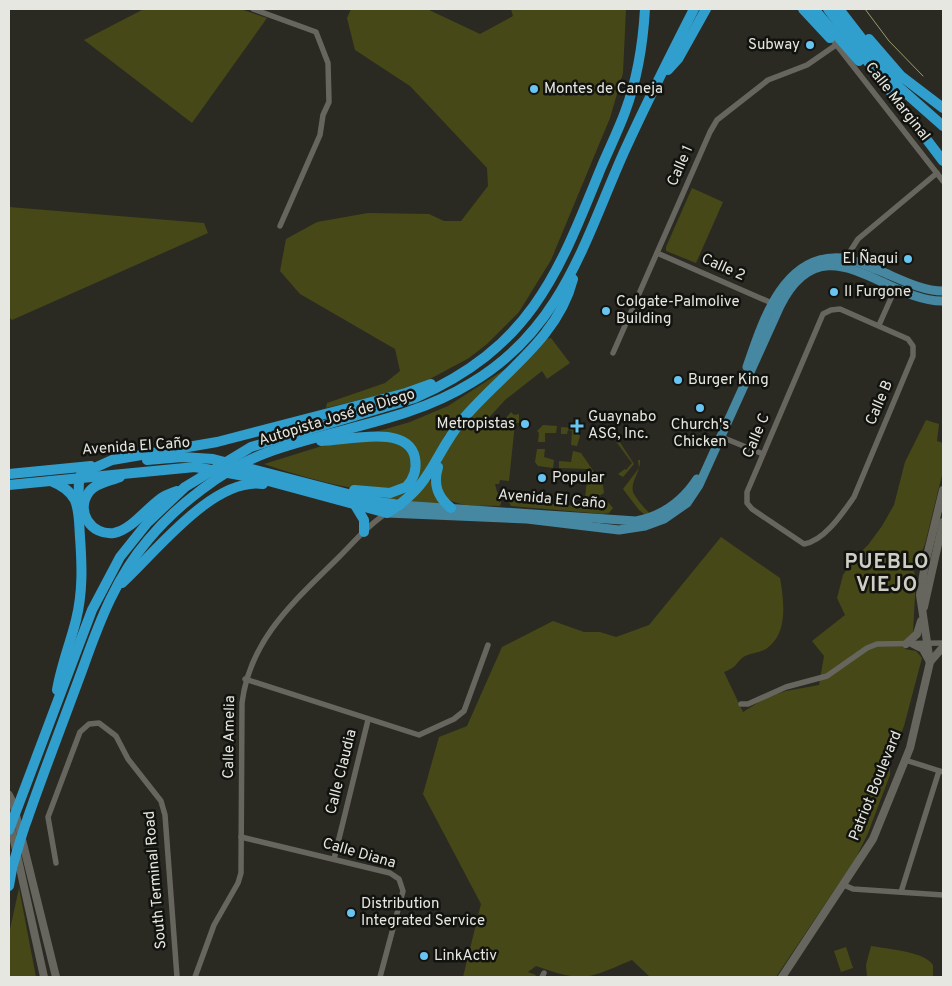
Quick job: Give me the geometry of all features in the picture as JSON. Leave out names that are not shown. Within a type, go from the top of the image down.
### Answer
[{"type":"highway","name":"Autopista José de Diego","points":[[9,830],[92,610],[115,565],[148,522],[185,487],[237,454],[268,441],[415,398],[439,388],[480,361],[504,342],[537,303],[560,266],[625,112],[638,63],[645,9]]},
{"type":"highway","name":"Autopista José de Diego","points":[[9,886],[10,872],[26,822],[114,590],[129,564],[160,525],[174,511],[218,479],[253,459],[417,410],[473,382],[498,364],[535,329],[549,311],[576,266],[624,152],[694,9]]},
{"type":"highway","points":[[659,80],[678,59],[706,9]]},
{"type":"highway","points":[[803,9],[833,41]]},
{"type":"highway","points":[[808,9],[833,41]]},
{"type":"highway","points":[[814,9],[867,71],[882,82]]},
{"type":"highway","points":[[820,9],[882,82]]},
{"type":"highway","points":[[828,9],[943,161]]},
{"type":"highway","points":[[839,9],[900,88],[943,126]]},
{"type":"highway","points":[[851,24],[866,36],[902,76],[943,108]]},
{"type":"highway","points":[[387,513],[420,488],[464,419],[532,349],[558,315],[568,297],[576,266]]},
{"type":"highway","points":[[52,715],[60,669],[76,621],[80,596],[82,571],[78,508],[80,478],[84,472],[112,460],[217,442],[406,393],[454,378]]},
{"type":"highway","points":[[306,482],[390,493],[399,491],[410,484],[415,475],[416,465],[414,453],[408,445],[390,437],[307,442]]},
{"type":"highway","points":[[442,454],[436,474],[436,488],[443,500],[451,508]]},
{"type":"highway","name":"Avenida El Caño","points":[[9,474],[182,457],[202,458],[400,505]]},
{"type":"highway","name":"Avenida El Caño","points":[[9,485],[176,467],[203,467],[261,479],[387,513]]},
{"type":"highway","points":[[134,472],[93,487],[89,492],[84,502],[84,512],[88,522],[96,530],[107,533],[119,532],[161,498],[185,487]]},
{"type":"highway","points":[[50,481],[68,489],[74,497],[78,508]]},
{"type":"highway","points":[[114,590],[166,538],[216,497],[228,490],[259,484],[324,496]]},
{"type":"highway","points":[[355,505],[364,520],[364,532]]},
{"type":"main road","name":"Avenida El Caño","points":[[847,263],[896,287],[930,300],[943,301]]},
{"type":"main road","name":"Avenida El Caño","points":[[387,513],[527,519],[619,530],[645,526],[670,516],[692,498],[776,305],[806,274],[818,268],[847,263],[927,289],[943,292]]},
{"type":"main road","name":"Avenida El Caño","points":[[400,505],[529,512],[608,520],[632,521],[647,518],[670,508],[686,494],[697,479],[720,436]]},
{"type":"street","points":[[253,9],[316,32],[328,63],[329,102],[320,135],[280,226]]},
{"type":"street","name":"Calle Marginal","points":[[833,41],[943,181]]},
{"type":"street","name":"Calle 1","points":[[613,353],[710,132],[717,120],[768,80],[807,65],[833,41]]},
{"type":"street","points":[[847,263],[851,250],[858,239],[937,173]]},
{"type":"street","name":"Calle 2","points":[[657,253],[776,305]]},
{"type":"street","points":[[879,325],[896,287]]},
{"type":"street","name":"Calle B","points":[[810,543],[814,543],[838,518],[854,497],[913,356],[913,346],[908,339],[840,309],[828,312]]},
{"type":"street","name":"Calle C","points":[[810,543],[804,544],[792,538],[752,509],[747,503],[747,492],[824,314],[828,312]]},
{"type":"street","points":[[720,436],[763,454]]},
{"type":"street","points":[[922,614],[920,595],[925,564],[943,490]]},
{"type":"street","name":"Calle Amelia","points":[[195,977],[214,925],[238,883],[241,873],[242,702],[245,679],[260,646],[284,611],[364,532],[387,513]]},
{"type":"street","points":[[909,644],[917,634],[943,522]]},
{"type":"street","name":"Patriot Boulevard","points":[[782,977],[873,839],[905,760],[930,662],[922,614]]},
{"type":"street","points":[[741,704],[748,704],[786,687],[827,676],[867,648],[877,644],[928,643],[943,645],[930,662],[923,649],[909,644]]},
{"type":"street","points":[[245,679],[419,735],[454,719],[464,711],[469,702],[488,645]]},
{"type":"street","name":"Calle Claudia","points":[[334,859],[368,720]]},
{"type":"street","name":"South Terminal Road","points":[[56,863],[48,817],[80,732],[89,724],[99,723],[116,736],[128,759],[161,801],[165,815],[177,977]]},
{"type":"street","points":[[901,892],[941,772],[905,760]]},
{"type":"street","points":[[9,795],[13,803],[56,977]]},
{"type":"street","points":[[9,816],[44,977]]},
{"type":"street","name":"Calle Diana","points":[[241,837],[390,873],[399,878],[403,891],[380,977]]},
{"type":"street","points":[[844,885],[853,889],[943,895]]},
{"type":"shaded area","points":[[144,9],[240,9],[267,18],[192,123],[84,40]]},
{"type":"shaded area","points":[[351,9],[427,9],[480,34],[513,16],[511,9],[626,9],[623,73],[610,118],[551,260],[519,312],[487,344],[469,358],[417,386],[326,408],[327,403],[385,383],[400,371],[395,349],[300,294],[280,271],[286,239],[317,222],[368,213],[429,214],[444,221],[461,221],[488,186],[487,168],[410,86],[355,50],[347,18]]},
{"type":"shaded area","points":[[692,188],[723,202],[696,263],[666,251],[666,247]]},
{"type":"shaded area","points":[[9,207],[204,223],[208,233],[12,320],[9,317]]},
{"type":"shaded area","points":[[551,338],[570,363],[547,379],[542,371],[505,400],[486,421],[495,431],[511,412],[514,415],[519,414],[519,423],[515,423],[509,481],[500,480],[499,484],[495,484],[497,492],[503,496],[500,506],[468,505],[453,502],[440,493],[440,465],[449,446],[459,430],[486,398],[542,340]]},
{"type":"shaded area","points":[[510,366],[461,414],[445,435],[431,465],[405,497],[391,500],[368,494],[410,486],[411,446],[372,433],[410,422],[448,406]]},
{"type":"shaded area","points":[[926,420],[939,424],[937,441],[943,443],[943,471],[925,544],[914,571],[916,578],[913,633],[905,640],[905,649],[916,651],[922,658],[904,726],[890,762],[890,775],[868,833],[856,858],[776,977],[650,977],[632,960],[595,975],[576,977],[536,966],[528,972],[536,975],[535,977],[463,977],[481,904],[423,794],[439,737],[467,726],[502,647],[553,621],[584,632],[600,632],[616,637],[649,625],[721,537],[780,578],[783,617],[778,636],[764,650],[745,656],[733,668],[724,672],[743,712],[765,698],[786,691],[819,685],[824,656],[812,641],[845,615],[837,598],[843,575],[852,561],[868,545],[882,526],[894,505],[905,462]]},
{"type":"shaded area","points":[[543,425],[557,426],[556,433],[545,433],[545,442],[538,442],[539,433],[537,431]]},
{"type":"shaded area","points":[[561,427],[575,428],[580,436],[577,446],[571,445],[572,431],[568,430],[567,434],[561,434]]},
{"type":"shaded area","points":[[606,428],[612,430],[634,464],[623,477],[618,474],[626,470],[632,463]]},
{"type":"shaded area","points":[[375,438],[398,442],[411,456],[410,473],[406,482],[395,488],[379,490],[359,489],[316,480],[264,464],[322,446]]},
{"type":"shaded area","points":[[537,449],[545,449],[544,457],[554,460],[553,468],[538,466],[535,462]]},
{"type":"shaded area","points":[[573,451],[581,453],[603,485],[604,493],[589,502],[585,499],[588,469],[559,468],[559,461],[571,462]]},
{"type":"shaded area","points":[[639,468],[632,488],[636,497],[649,513],[644,514],[623,489]]},
{"type":"shaded area","points":[[430,480],[444,505],[409,502],[412,500]]},
{"type":"shaded area","points":[[508,492],[532,494],[532,502],[579,506],[607,501],[613,508],[609,513],[603,514],[511,506],[507,498]]},
{"type":"shaded area","points":[[19,888],[36,977],[10,977],[9,934]]},
{"type":"shaded area","points":[[871,946],[905,951],[928,960],[933,965],[933,977],[867,977],[866,965]]},
{"type":"shaded area","points":[[846,947],[853,968],[841,972],[834,951]]},
{"type":"waterway","points":[[865,9],[889,41],[923,76]]},
{"type":"place","name":"Subway","points":[[810,45]]},
{"type":"place","name":"Montes de Caneja","points":[[534,89]]},
{"type":"place","name":"El Ñaqui","points":[[908,259]]},
{"type":"place","name":"Il Furgone","points":[[834,292]]},
{"type":"place","name":"Colgate-Palmolive Building","points":[[606,311]]},
{"type":"place","name":"Burger King","points":[[678,380]]},
{"type":"place","name":"Church's Chicken","points":[[700,408]]},
{"type":"place","name":"Metropistas","points":[[525,424]]},
{"type":"place","name":"Guaynabo ASG, Inc.","points":[[577,426]]},
{"type":"place","name":"Popular","points":[[542,478]]},
{"type":"place","name":"Distribution Integrated Service","points":[[351,913]]},
{"type":"place","name":"LinkActiv","points":[[424,956]]},
{"type":"district","name":"PUEBLO VIEJO","points":[[887,574]]}]
